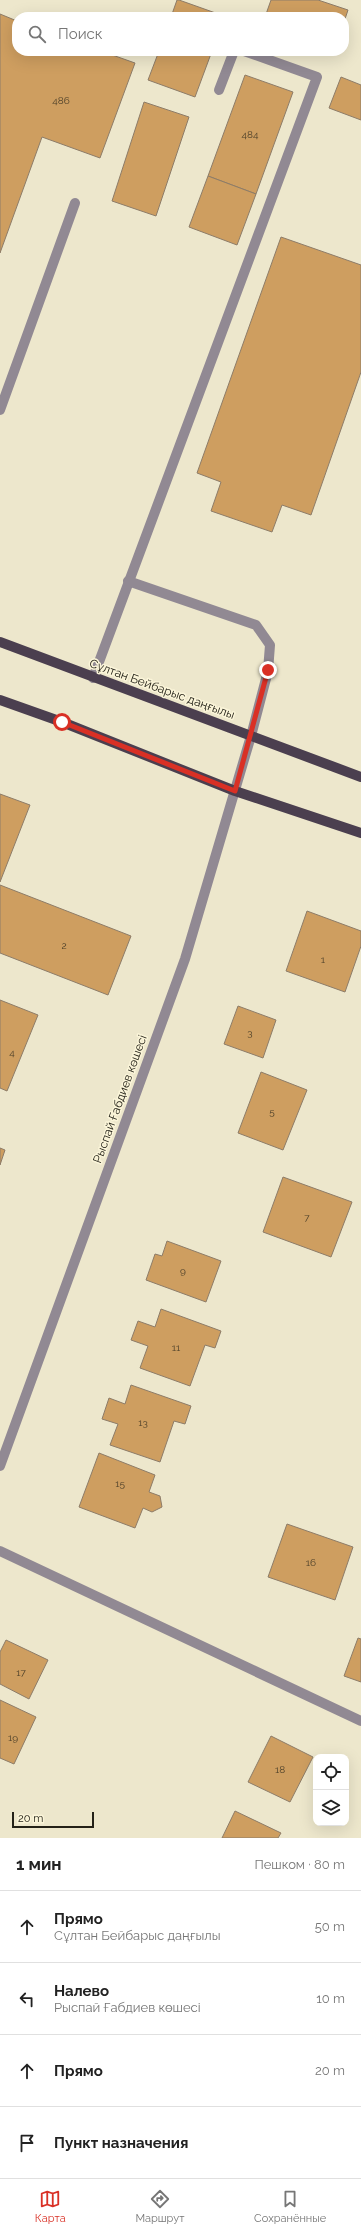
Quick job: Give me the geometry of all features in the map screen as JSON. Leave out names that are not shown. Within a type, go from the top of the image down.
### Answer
[{"type":"main road","name":"Сұлтан Бейбарыс даңғылы","points":[[0,642],[361,777]]},
{"type":"main road","points":[[0,700],[62,722],[235,791],[361,833]]},
{"type":"street","points":[[219,90],[232,56]]},
{"type":"street","points":[[93,678],[317,77],[258,56]]},
{"type":"street","points":[[0,410],[75,203]]},
{"type":"street","name":"Рыспай Ғабдиев көшесі","points":[[0,1466],[185,959],[251,736],[268,670],[270,645],[256,625],[128,581]]},
{"type":"street","points":[[0,1552],[361,1721]]},
{"type":"building","points":[[177,0],[179,0],[213,12],[173,12]]},
{"type":"building","points":[[271,0],[318,0],[348,10],[347,12],[267,12]]},
{"type":"building","points":[[0,14],[12,19],[12,56],[115,56],[135,63],[100,158],[42,137],[0,253]]},
{"type":"building","points":[[157,56],[210,56],[195,97],[148,80]]},
{"type":"building","points":[[245,75],[293,92],[256,194],[208,176]]},
{"type":"building","points":[[341,77],[361,85],[361,120],[329,108]]},
{"type":"building","points":[[144,102],[189,117],[156,216],[112,201]]},
{"type":"building","points":[[208,176],[256,194],[237,245],[189,227]]},
{"type":"building","points":[[281,237],[361,265],[361,372],[311,515],[282,505],[272,532],[211,511],[221,482],[197,473]]},
{"type":"building","points":[[0,794],[30,805],[0,882]]},
{"type":"building","points":[[0,885],[131,936],[108,995],[0,953]]},
{"type":"building","points":[[307,911],[361,931],[361,946],[345,992],[286,971]]},
{"type":"building","points":[[0,1000],[38,1015],[7,1091],[0,1088]]},
{"type":"building","points":[[238,1006],[276,1020],[263,1058],[224,1044]]},
{"type":"building","points":[[261,1072],[307,1090],[283,1150],[238,1133]]},
{"type":"building","points":[[0,1148],[5,1150],[0,1165]]},
{"type":"building","points":[[283,1177],[352,1202],[331,1257],[263,1232]]},
{"type":"building","points":[[167,1241],[221,1261],[206,1302],[146,1280],[155,1254],[162,1256]]},
{"type":"building","points":[[161,1309],[221,1331],[215,1348],[205,1345],[190,1386],[140,1368],[148,1346],[131,1340],[138,1321],[155,1327]]},
{"type":"building","points":[[131,1385],[191,1406],[185,1424],[174,1421],[160,1462],[110,1445],[118,1424],[102,1419],[109,1398],[125,1404]]},
{"type":"building","points":[[99,1453],[155,1475],[149,1492],[160,1496],[162,1507],[152,1512],[143,1508],[135,1528],[79,1507]]},
{"type":"building","points":[[287,1524],[353,1547],[335,1600],[268,1577]]},
{"type":"building","points":[[358,1638],[361,1639],[361,1682],[344,1676]]},
{"type":"building","points":[[6,1640],[48,1660],[29,1699],[0,1684],[0,1652]]},
{"type":"building","points":[[0,1700],[36,1717],[14,1764],[0,1758]]},
{"type":"building","points":[[271,1736],[313,1757],[290,1802],[248,1782]]},
{"type":"building","points":[[235,1811],[281,1833],[278,1838],[222,1838]]},
{"type":"route","points":[[62,722],[235,791],[268,670]]}]
